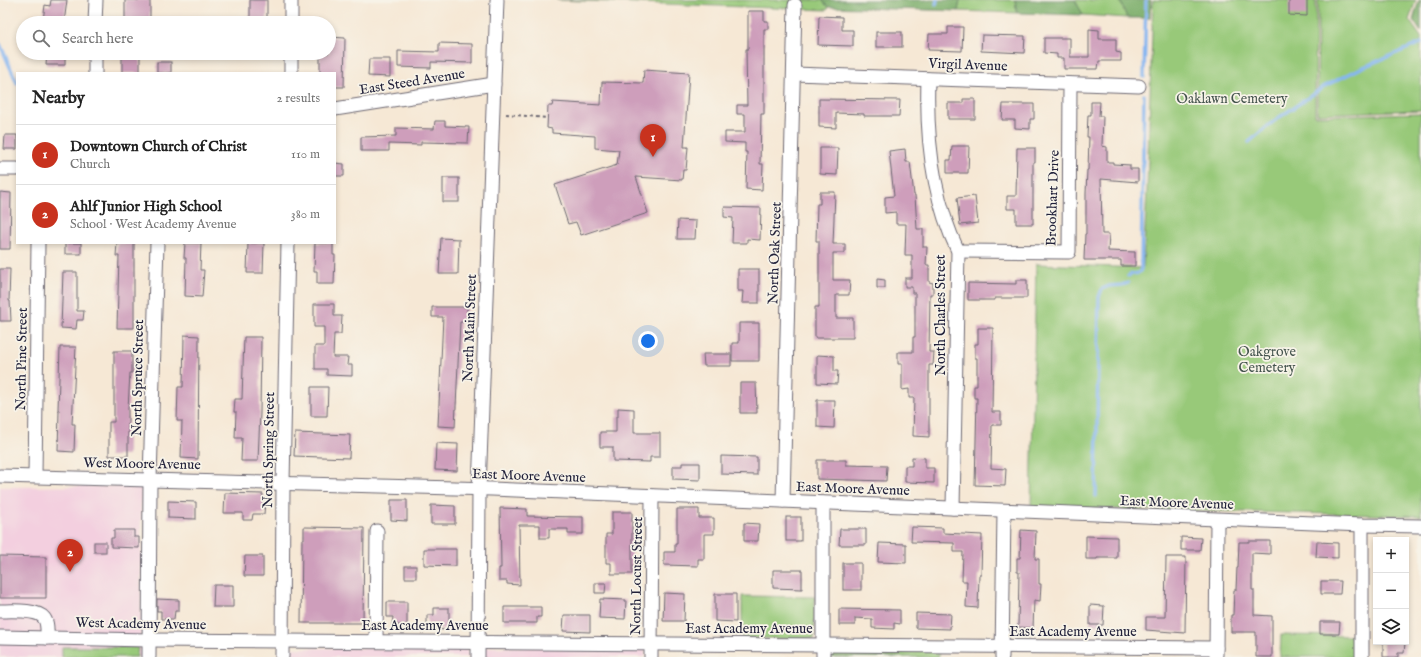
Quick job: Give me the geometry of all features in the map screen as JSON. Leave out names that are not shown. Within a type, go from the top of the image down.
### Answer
[{"type":"street","points":[[95,16],[96,0]]},
{"type":"street","points":[[291,0],[291,16]]},
{"type":"street","name":"North Main Street","points":[[478,657],[479,489],[497,0]]},
{"type":"street","name":"North Oak Street","points":[[783,501],[795,5]]},
{"type":"street","points":[[95,60],[95,72]]},
{"type":"street","points":[[291,60],[291,72]]},
{"type":"street","name":"Virgil Avenue","points":[[794,74],[1070,85],[1139,86]]},
{"type":"street","name":"North Charles Street","points":[[928,79],[928,141],[934,176],[948,231],[958,251],[953,508]]},
{"type":"street","name":"East Steed Avenue","points":[[336,109],[494,84]]},
{"type":"street","name":"Brookhart Drive","points":[[958,251],[1069,252],[1070,85]]},
{"type":"street","points":[[0,169],[16,169]]},
{"type":"street","name":"North Pine Street","points":[[35,476],[38,244]]},
{"type":"street","name":"North Spruce Street","points":[[149,657],[150,479],[156,244]]},
{"type":"street","name":"North Spring Street","points":[[282,657],[283,483],[288,244]]},
{"type":"street","name":"West Moore Avenue","points":[[0,476],[283,483]]},
{"type":"street","name":"East Moore Avenue","points":[[283,483],[783,501],[1217,520],[1421,526]]},
{"type":"street","name":"North Locust Street","points":[[651,657],[652,496]]},
{"type":"street","points":[[823,503],[823,651]]},
{"type":"street","points":[[1002,652],[1004,510]]},
{"type":"street","points":[[1216,652],[1217,520]]},
{"type":"street","points":[[1362,525],[1362,657]]},
{"type":"street","points":[[376,641],[377,530]]},
{"type":"street","points":[[0,611],[36,612],[44,618],[47,628],[47,638]]},
{"type":"street","name":"West Academy Avenue","points":[[0,637],[149,640],[282,640]]},
{"type":"street","name":"East Academy Avenue","points":[[282,640],[651,643],[823,651],[1216,652]]},
{"type":"path","points":[[506,114],[547,118]]},
{"type":"shaded area","points":[[141,486],[141,657],[0,657],[0,487]]},
{"type":"shaded area","points":[[483,647],[645,647],[645,657],[483,657]]},
{"type":"shaded area","points":[[290,648],[468,649],[468,657],[290,657]]},
{"type":"green space","points":[[557,0],[822,0],[828,7],[827,10]]},
{"type":"green space","points":[[822,0],[960,0],[958,11],[828,7]]},
{"type":"green space","points":[[960,0],[1015,0],[1017,13],[958,11]]},
{"type":"green space","points":[[1015,0],[1075,0],[1083,15],[1017,13]]},
{"type":"green space","points":[[1075,0],[1120,0],[1127,18],[1083,15]]},
{"type":"green space","points":[[1120,0],[1151,0],[1150,18],[1127,18]]},
{"type":"green space","name":"Oakgrove Cemetery","points":[[1153,0],[1316,0],[1315,116],[1421,113],[1421,516],[1031,507],[1036,264],[1143,268]]},
{"type":"green space","points":[[1318,0],[1416,0],[1409,20],[1421,37],[1421,110],[1317,114]]},
{"type":"green space","points":[[1419,0],[1421,0],[1421,32],[1413,20]]},
{"type":"green space","points":[[742,596],[815,597],[814,639],[742,638]]},
{"type":"green space","points":[[1281,635],[1357,636],[1357,657],[1280,657]]},
{"type":"green space","points":[[62,647],[138,647],[137,657],[62,657]]},
{"type":"green space","points":[[827,648],[939,650],[939,657],[827,657]]},
{"type":"building","points":[[51,0],[67,0],[65,16],[44,16],[45,5],[50,6]]},
{"type":"building","points":[[125,0],[150,0],[150,16],[125,16]]},
{"type":"building","points":[[250,0],[267,0],[267,16],[250,16]]},
{"type":"building","points":[[1289,0],[1307,0],[1307,16],[1289,15]]},
{"type":"building","points":[[748,11],[764,11],[764,21],[768,21],[768,29],[764,29],[764,114],[761,114],[760,164],[763,164],[762,190],[746,189],[747,152],[745,152],[745,143],[725,142],[725,132],[745,132],[745,114],[737,114],[737,105],[747,105],[746,49],[748,49]]},
{"type":"building","points":[[819,16],[842,17],[842,30],[853,30],[853,46],[818,45]]},
{"type":"building","points":[[948,27],[963,27],[962,51],[928,50],[929,34],[948,34]]},
{"type":"building","points":[[1089,29],[1099,30],[1099,39],[1116,39],[1116,52],[1121,53],[1121,61],[1099,61],[1098,69],[1064,69],[1064,58],[1057,58],[1057,54],[1044,53],[1044,38],[1070,38],[1070,57],[1089,57]]},
{"type":"building","points":[[876,32],[902,32],[902,47],[876,47]]},
{"type":"building","points":[[982,35],[1025,36],[1024,53],[981,51]]},
{"type":"building","points":[[336,37],[345,38],[344,87],[336,87],[336,72],[320,72],[320,60],[336,60]]},
{"type":"building","points":[[439,43],[472,44],[472,63],[431,62],[431,68],[398,67],[398,51],[439,52]]},
{"type":"building","points":[[369,59],[390,59],[390,77],[368,76]]},
{"type":"building","points":[[46,60],[65,60],[65,65],[46,65]]},
{"type":"building","points":[[122,60],[140,60],[140,72],[122,72]]},
{"type":"building","points":[[157,62],[171,62],[171,72],[157,72]]},
{"type":"building","points":[[644,70],[689,73],[684,147],[688,147],[686,170],[683,170],[682,180],[636,177],[648,213],[581,235],[576,222],[568,224],[555,185],[617,165],[619,150],[595,148],[595,136],[552,133],[552,129],[547,128],[548,106],[552,106],[553,102],[601,105],[602,82],[643,83]]},
{"type":"building","points":[[819,99],[900,100],[899,116],[864,116],[864,114],[836,113],[836,128],[819,127]]},
{"type":"building","points":[[963,99],[975,99],[975,119],[948,119],[948,103],[963,103]]},
{"type":"building","points":[[1091,102],[1100,102],[1099,116],[1103,116],[1102,146],[1107,147],[1107,162],[1113,162],[1113,164],[1130,165],[1130,169],[1138,169],[1138,182],[1101,179],[1102,234],[1109,234],[1108,251],[1135,252],[1135,266],[1121,266],[1121,260],[1084,260],[1089,137],[1087,137],[1088,115],[1091,115]]},
{"type":"building","points":[[1003,104],[1034,104],[1034,119],[1030,119],[1030,129],[1015,128],[1015,120],[1002,120]]},
{"type":"building","points":[[435,121],[445,121],[445,126],[469,127],[468,143],[421,142],[421,145],[389,144],[389,151],[361,151],[361,137],[396,136],[396,128],[434,129]]},
{"type":"building","points":[[5,135],[16,135],[16,149],[4,149]]},
{"type":"building","points":[[952,146],[969,146],[968,173],[947,173],[947,160],[951,160]]},
{"type":"building","points":[[820,148],[838,148],[837,175],[820,174]]},
{"type":"building","points":[[1017,148],[1035,148],[1035,162],[1033,162],[1033,224],[1016,224],[1016,209],[1007,209],[1007,196],[1016,196]]},
{"type":"building","points":[[905,149],[906,162],[910,162],[915,195],[917,229],[923,229],[923,247],[927,247],[926,265],[929,265],[929,282],[933,283],[933,294],[930,294],[929,352],[934,352],[933,365],[929,365],[929,437],[913,436],[914,398],[909,398],[909,389],[902,390],[902,364],[898,364],[898,352],[913,352],[913,337],[915,337],[915,293],[912,293],[912,287],[905,287],[905,278],[912,278],[912,255],[905,255],[906,224],[896,224],[896,212],[885,213],[885,197],[894,196],[889,151]]},
{"type":"building","points":[[336,163],[344,164],[344,176],[336,176]]},
{"type":"building","points":[[443,178],[459,178],[459,202],[443,202]]},
{"type":"building","points":[[0,192],[11,193],[10,249],[0,249]]},
{"type":"building","points":[[820,192],[835,192],[833,244],[845,244],[845,253],[833,253],[833,280],[850,280],[849,295],[836,295],[836,318],[853,318],[853,338],[815,338],[815,307],[819,307],[819,241],[816,241],[817,204],[820,204]]},
{"type":"building","points":[[975,196],[978,223],[960,225],[957,198]]},
{"type":"building","points":[[724,207],[761,208],[760,240],[747,239],[747,243],[732,243],[733,218],[724,217]]},
{"type":"building","points":[[678,220],[696,221],[695,239],[677,239]]},
{"type":"building","points":[[441,238],[459,239],[458,274],[439,274]]},
{"type":"building","points":[[65,244],[81,244],[81,254],[65,254]]},
{"type":"building","points":[[117,244],[134,244],[134,328],[117,328],[119,256],[116,256]]},
{"type":"building","points":[[185,244],[201,244],[200,270],[204,270],[202,297],[185,296],[186,258],[184,258]]},
{"type":"building","points":[[248,244],[264,244],[263,273],[247,273]]},
{"type":"building","points":[[315,244],[333,244],[333,255],[335,255],[334,284],[317,284],[317,271],[314,271]]},
{"type":"building","points":[[0,269],[10,269],[9,301],[11,321],[0,321]]},
{"type":"building","points":[[738,269],[759,269],[759,303],[742,303],[743,291],[738,291]]},
{"type":"building","points":[[63,272],[77,272],[77,311],[84,311],[83,320],[77,320],[76,329],[61,328]]},
{"type":"building","points":[[877,279],[885,280],[885,288],[877,288]]},
{"type":"building","points":[[1016,280],[1027,280],[1027,298],[968,300],[968,283],[1016,284]]},
{"type":"building","points":[[314,304],[334,304],[334,316],[342,316],[341,334],[334,334],[333,357],[348,357],[347,365],[352,365],[352,376],[327,375],[327,369],[315,369],[315,346],[324,346],[324,327],[314,327]]},
{"type":"building","points":[[432,307],[467,307],[467,322],[460,322],[455,427],[438,426],[443,317],[432,317]]},
{"type":"building","points":[[739,323],[759,323],[759,361],[732,361],[732,343],[739,343]]},
{"type":"building","points":[[978,328],[993,328],[992,412],[1001,412],[1001,425],[992,425],[991,468],[1006,469],[1005,486],[975,485],[977,398],[974,398],[974,386],[977,386],[977,358],[975,358],[975,344],[978,344]]},
{"type":"building","points":[[184,335],[199,336],[198,459],[181,458],[182,421],[177,421],[178,387],[183,387]]},
{"type":"building","points":[[244,337],[261,337],[258,461],[241,461],[242,438],[235,438],[235,399],[242,399]]},
{"type":"building","points":[[60,347],[76,347],[72,424],[75,424],[74,452],[58,451]]},
{"type":"building","points":[[114,351],[132,351],[132,373],[130,373],[128,409],[128,456],[109,456],[109,422],[114,422]]},
{"type":"building","points":[[703,354],[731,354],[731,366],[704,366]]},
{"type":"building","points":[[817,355],[834,356],[834,371],[838,371],[837,384],[817,383]]},
{"type":"building","points":[[740,383],[756,383],[757,413],[740,413]]},
{"type":"building","points":[[311,387],[328,387],[327,416],[311,416]]},
{"type":"building","points":[[817,400],[835,400],[834,428],[817,427]]},
{"type":"building","points":[[618,408],[634,409],[634,433],[660,433],[660,457],[650,457],[650,462],[613,461],[613,447],[600,447],[600,432],[616,432],[616,417],[618,417]]},
{"type":"building","points":[[295,433],[350,435],[349,458],[294,456]]},
{"type":"building","points":[[436,443],[458,444],[457,471],[435,470]]},
{"type":"building","points":[[721,456],[757,457],[757,475],[721,474]]},
{"type":"building","points":[[912,457],[925,458],[925,468],[934,468],[934,483],[905,482],[905,466],[912,466]]},
{"type":"building","points":[[817,460],[846,460],[846,465],[887,466],[886,481],[817,479]]},
{"type":"building","points":[[682,463],[700,463],[700,480],[673,479],[673,466],[682,466]]},
{"type":"building","points":[[225,493],[263,494],[263,502],[265,502],[264,514],[253,514],[252,520],[243,520],[243,513],[224,513]]},
{"type":"building","points":[[391,500],[407,500],[407,521],[391,520]]},
{"type":"building","points":[[168,501],[196,502],[196,519],[168,518]]},
{"type":"building","points":[[431,505],[455,506],[455,524],[431,524]]},
{"type":"building","points":[[500,508],[527,509],[527,516],[583,517],[583,534],[568,534],[568,529],[549,529],[549,538],[540,538],[540,525],[519,525],[520,585],[507,584],[507,581],[499,581],[499,568],[501,568]]},
{"type":"building","points":[[677,509],[699,509],[699,518],[714,518],[714,534],[704,534],[704,559],[698,559],[698,566],[664,565],[664,552],[675,552],[675,544],[677,544]]},
{"type":"building","points":[[612,512],[632,512],[632,574],[611,574],[611,563],[606,563],[606,534],[612,534]]},
{"type":"building","points":[[786,517],[801,517],[801,541],[786,541]]},
{"type":"building","points":[[744,523],[759,524],[758,541],[744,541]]},
{"type":"building","points":[[304,527],[364,528],[363,623],[301,623],[302,539],[304,539]]},
{"type":"building","points":[[912,527],[943,528],[943,533],[982,535],[978,608],[966,607],[967,581],[962,581],[963,552],[954,552],[954,543],[911,542]]},
{"type":"building","points":[[840,529],[866,529],[866,545],[839,545]]},
{"type":"building","points":[[114,530],[134,530],[134,537],[139,537],[139,548],[111,547],[111,538],[114,538]]},
{"type":"building","points":[[1021,530],[1036,531],[1035,559],[1039,559],[1039,584],[1041,584],[1040,601],[1034,600],[1033,628],[1018,627],[1019,572],[1017,572],[1017,558],[1020,558]]},
{"type":"building","points":[[1086,536],[1117,537],[1117,558],[1086,559]]},
{"type":"building","points":[[1181,537],[1201,538],[1200,550],[1181,550]]},
{"type":"building","points":[[1270,541],[1270,554],[1252,553],[1252,590],[1254,590],[1254,615],[1272,616],[1272,657],[1256,657],[1256,632],[1231,632],[1231,615],[1233,615],[1234,590],[1236,590],[1239,542]]},
{"type":"building","points":[[94,542],[106,542],[106,552],[94,552]]},
{"type":"building","points":[[1317,542],[1338,543],[1338,558],[1316,557]]},
{"type":"building","points":[[879,543],[906,544],[906,563],[878,562]]},
{"type":"building","points":[[424,549],[456,549],[456,566],[424,565]]},
{"type":"building","points":[[0,556],[46,557],[46,598],[0,598]]},
{"type":"building","points":[[245,556],[263,556],[263,576],[244,576]]},
{"type":"building","points":[[1166,557],[1186,557],[1185,633],[1146,630],[1146,617],[1165,617]]},
{"type":"building","points":[[843,563],[861,563],[861,590],[843,590]]},
{"type":"building","points":[[405,566],[416,566],[416,578],[405,578]]},
{"type":"building","points":[[773,570],[802,570],[802,589],[773,588]]},
{"type":"building","points":[[1321,581],[1341,581],[1340,594],[1321,594]]},
{"type":"building","points":[[595,583],[606,583],[605,593],[595,593]]},
{"type":"building","points":[[214,585],[233,585],[233,607],[213,607]]},
{"type":"building","points":[[664,593],[685,594],[684,621],[663,621]]},
{"type":"building","points":[[715,594],[736,594],[736,622],[715,621]]},
{"type":"building","points":[[157,599],[179,600],[179,611],[175,611],[174,619],[161,619],[161,611],[157,611]]},
{"type":"building","points":[[600,599],[626,600],[625,619],[599,618]]},
{"type":"building","points":[[387,602],[407,602],[407,625],[392,625],[393,617],[387,617]]},
{"type":"building","points":[[1090,605],[1104,606],[1103,625],[1090,625]]},
{"type":"building","points":[[504,607],[541,607],[541,617],[537,617],[537,623],[504,623]]},
{"type":"building","points":[[434,608],[449,608],[449,630],[427,629],[427,615],[434,615]]},
{"type":"building","points":[[839,609],[900,610],[900,624],[894,623],[894,629],[872,628],[872,619],[855,618],[855,625],[839,625]]},
{"type":"building","points":[[916,613],[951,614],[950,629],[916,628]]},
{"type":"building","points":[[564,615],[590,615],[590,632],[563,631]]},
{"type":"building","points":[[1320,622],[1340,622],[1339,634],[1320,634]]},
{"type":"building","points":[[1383,645],[1405,645],[1404,653],[1398,653],[1398,657],[1383,657]]},
{"type":"waterway","points":[[936,4],[937,0]]},
{"type":"waterway","points":[[1144,77],[1146,0]]},
{"type":"waterway","points":[[1249,142],[1274,121],[1325,86],[1361,68],[1421,43]]},
{"type":"waterway","points":[[0,44],[16,81]]},
{"type":"waterway","points":[[1128,276],[1139,272],[1141,269],[1144,95]]},
{"type":"waterway","points":[[1096,496],[1099,297],[1102,289],[1109,286],[1128,283]]},
{"type":"place","name":"Downtown Church of Christ","points":[[653,157]]},
{"type":"place","name":"Ahlf Junior High School","points":[[70,572]]},
{"type":"park label","name":"Oaklawn Cemetery","points":[[1232,98]]}]
